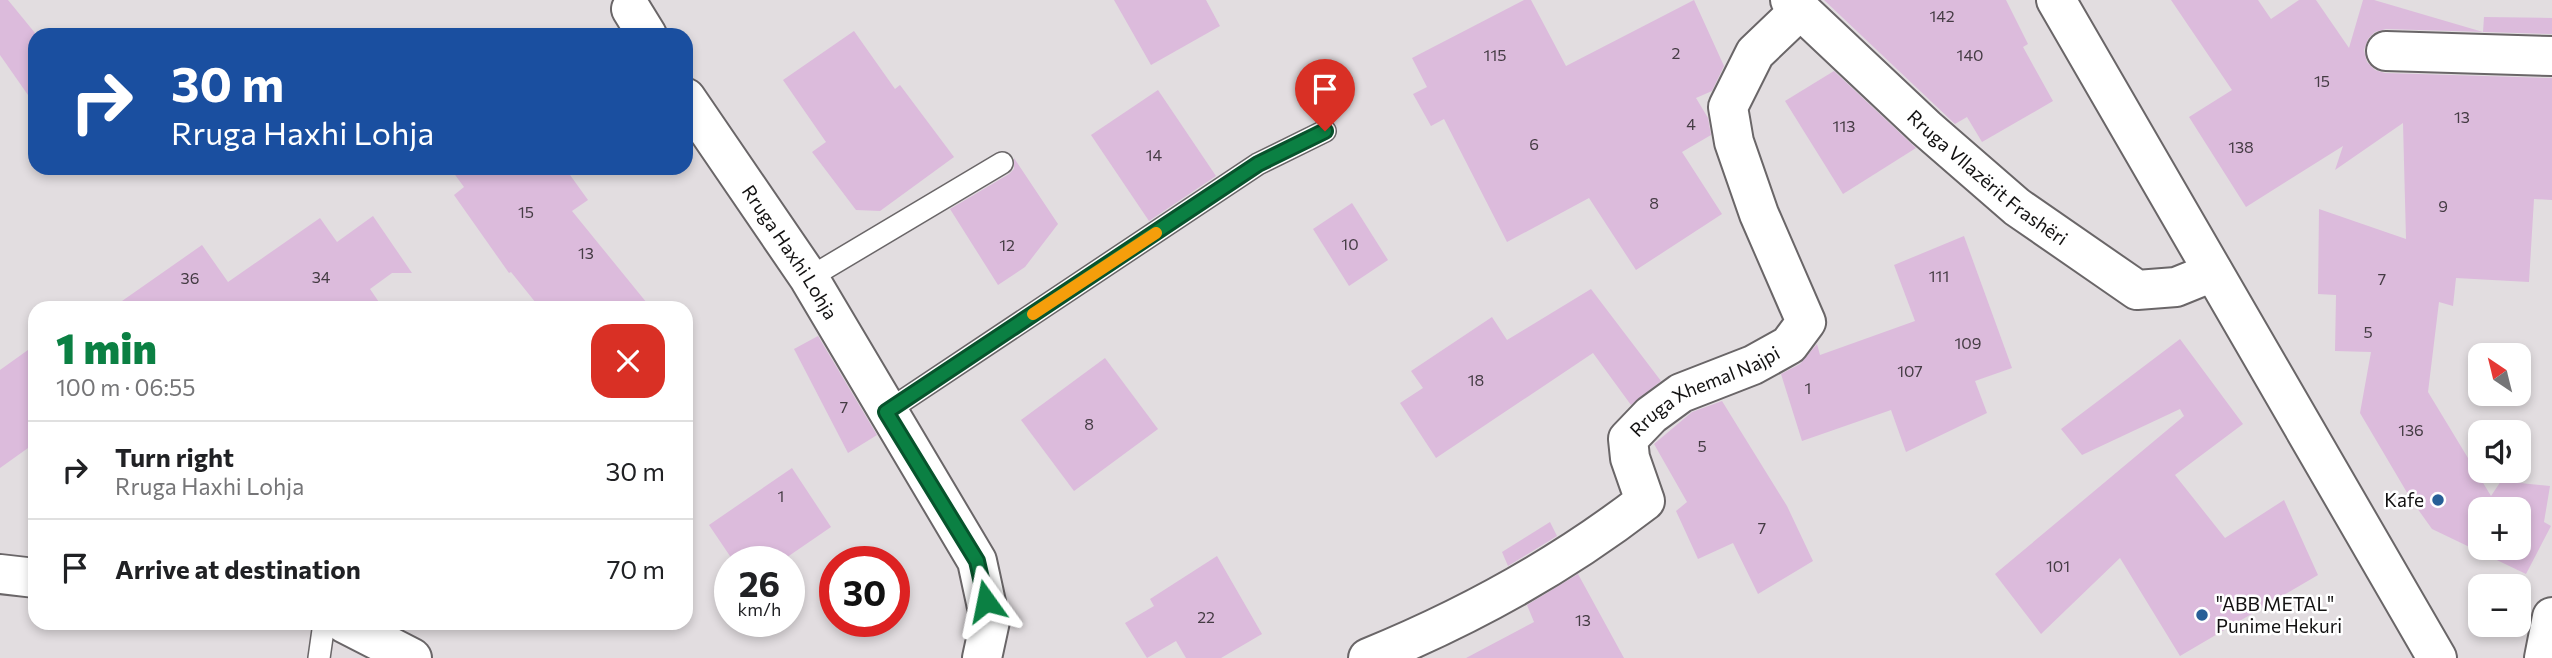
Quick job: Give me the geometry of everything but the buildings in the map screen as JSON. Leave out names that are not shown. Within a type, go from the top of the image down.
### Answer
[{"type":"street","points":[[2056,0],[2437,658]]},
{"type":"street","name":"Rruga Vllazërit Frashëri","points":[[1795,5],[1926,128],[2017,207],[2137,290],[2176,287],[2213,272]]},
{"type":"street","name":"Rruga Xhemal Najpi","points":[[1368,658],[1471,613],[1587,543],[1630,513],[1645,501],[1630,458],[1628,439],[1651,415],[1681,393],[1753,365],[1789,345],[1806,322],[1759,214],[1734,142],[1728,107],[1755,53],[1795,5]]},
{"type":"street","points":[[2386,51],[2552,56]]},
{"type":"street","name":"Rruga Haxhi Lohja","points":[[693,108],[809,278],[886,412],[977,561],[990,621],[982,658]]},
{"type":"street","points":[[0,574],[28,577]]},
{"type":"street","points":[[2544,658],[2552,617]]},
{"type":"street","points":[[358,630],[412,658]]},
{"type":"lane","points":[[886,412],[1258,164],[1325,131]]},
{"type":"lane","points":[[809,278],[1002,163]]},
{"type":"lane","points":[[319,658],[323,630]]},
{"type":"slow traffic","points":[[1033,314],[1156,233]]},
{"type":"place","name":"Kafe","points":[[2438,500]]},
{"type":"place","name":"\"ABB METAL\" Punime Hekuri","points":[[2202,615]]},
{"type":"route","points":[[986,601],[977,561],[943,501],[886,412],[1258,164],[1325,131]]}]
